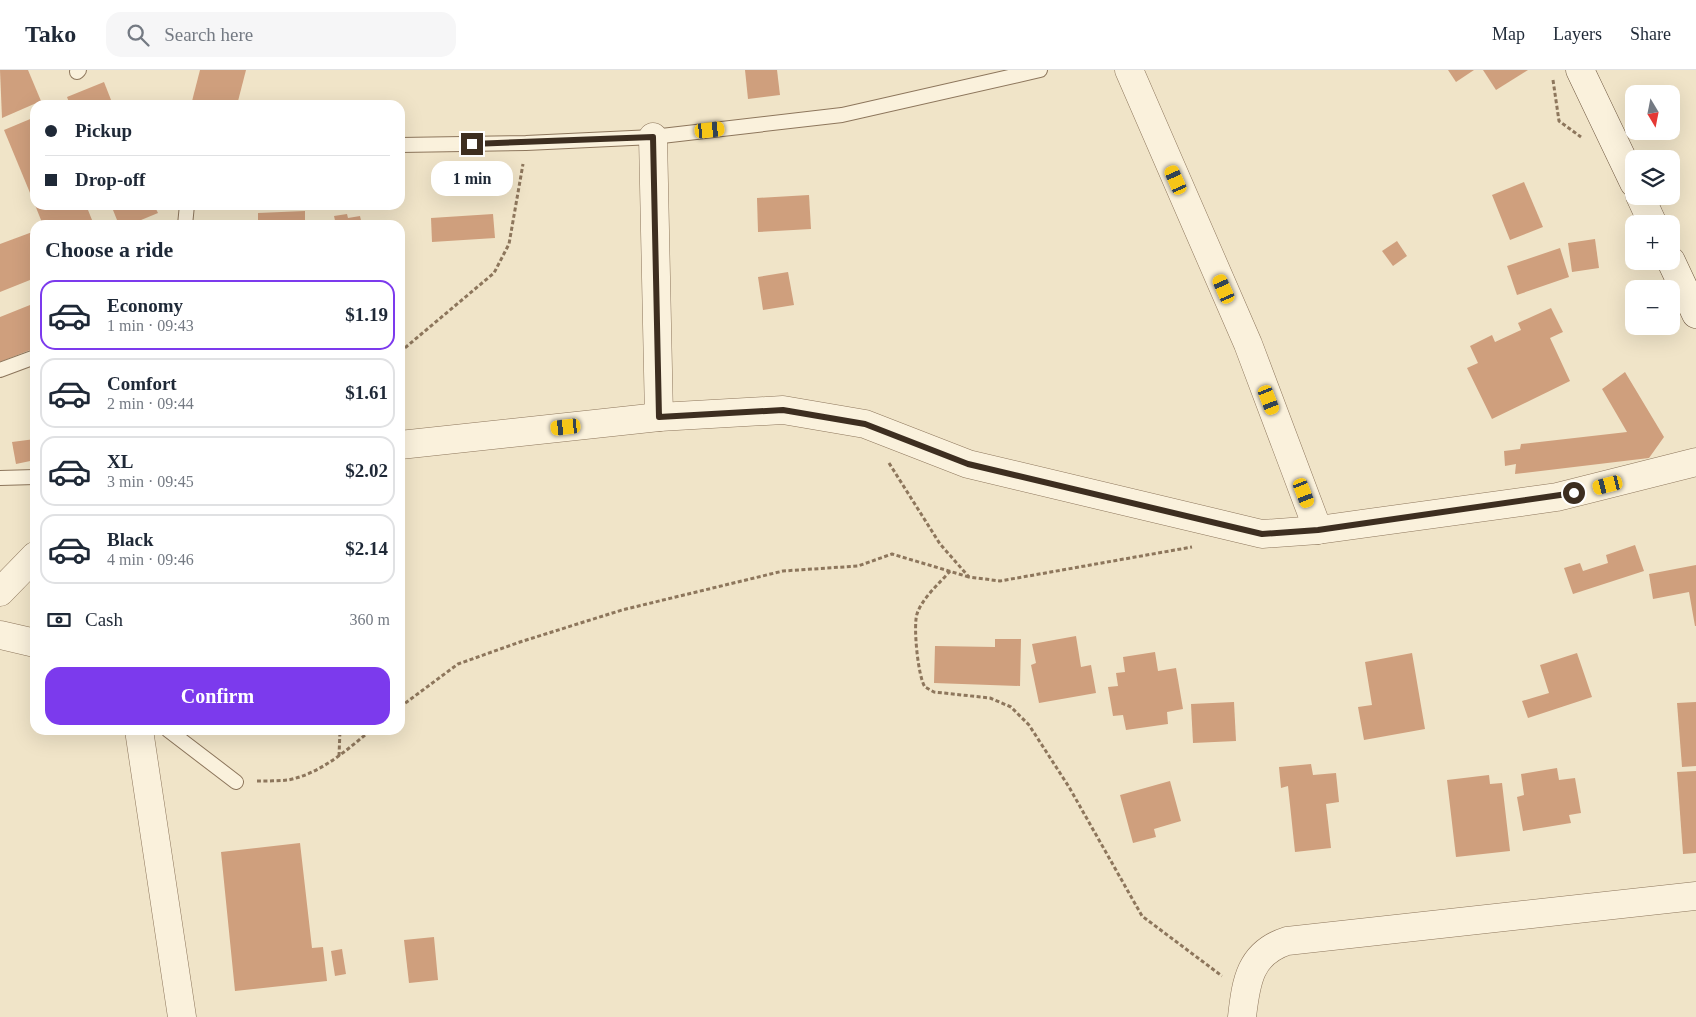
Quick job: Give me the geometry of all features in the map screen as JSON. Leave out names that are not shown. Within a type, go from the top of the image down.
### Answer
[{"type":"street","points":[[1129,70],[1248,344],[1318,530]]},
{"type":"street","points":[[1587,72],[1625,162]]},
{"type":"street","points":[[653,137],[659,417]]},
{"type":"street","points":[[1675,270],[1696,314]]},
{"type":"street","points":[[405,444],[659,417],[783,410],[865,424],[968,464],[1162,512],[1262,534],[1318,530],[1557,497],[1696,462]]},
{"type":"street","points":[[0,592],[30,561]]},
{"type":"street","points":[[0,635],[30,642]]},
{"type":"street","points":[[140,735],[182,1017]]},
{"type":"street","points":[[1243,1004],[1252,967],[1270,947],[1288,941],[1696,896]]},
{"type":"lane","points":[[405,145],[526,143],[653,137],[842,115],[1040,70]]},
{"type":"lane","points":[[0,370],[30,358]]},
{"type":"lane","points":[[0,478],[30,477]]},
{"type":"lane","points":[[175,735],[236,782]]},
{"type":"path","points":[[405,348],[494,273],[509,244],[526,143]]},
{"type":"path","points":[[865,424],[940,544],[969,577]]},
{"type":"path","points":[[405,703],[458,664],[520,642],[622,610],[783,571],[858,566],[892,554],[969,577],[1000,581],[1194,546]]},
{"type":"path","points":[[950,571],[923,603],[916,615],[919,672],[925,688],[934,692],[990,698],[1011,707],[1029,725],[1069,787],[1142,916],[1184,949],[1243,1004]]},
{"type":"path","points":[[339,756],[340,735]]},
{"type":"path","points":[[236,782],[289,780],[339,756],[365,735]]},
{"type":"building","points":[[0,70],[28,70],[41,100],[30,100],[30,106],[2,118]]},
{"type":"building","points":[[200,70],[246,70],[238,100],[192,100]]},
{"type":"building","points":[[745,70],[777,70],[780,95],[748,99]]},
{"type":"building","points":[[1448,70],[1474,70],[1456,82]]},
{"type":"building","points":[[1483,70],[1528,70],[1496,90]]},
{"type":"building","points":[[104,82],[111,100],[68,100],[67,97]]},
{"type":"building","points":[[30,119],[30,193],[4,130]]},
{"type":"building","points":[[1524,182],[1543,227],[1510,240],[1492,195]]},
{"type":"building","points":[[809,195],[811,229],[758,232],[757,198]]},
{"type":"building","points":[[37,210],[88,210],[92,220],[41,220]]},
{"type":"building","points":[[113,210],[156,210],[158,213],[141,220],[117,220]]},
{"type":"building","points":[[305,211],[305,220],[258,220],[258,213]]},
{"type":"building","points":[[347,214],[348,218],[360,216],[361,220],[335,220],[334,216]]},
{"type":"building","points":[[493,214],[495,238],[432,242],[431,218]]},
{"type":"building","points":[[30,233],[30,280],[0,292],[0,244]]},
{"type":"building","points":[[1595,239],[1599,268],[1572,272],[1568,243]]},
{"type":"building","points":[[1397,241],[1407,256],[1393,266],[1382,251]]},
{"type":"building","points":[[1560,248],[1569,277],[1517,295],[1507,266]]},
{"type":"building","points":[[788,272],[794,305],[763,310],[758,277]]},
{"type":"building","points":[[30,305],[30,350],[0,362],[0,317]]},
{"type":"building","points":[[1551,308],[1563,332],[1550,338],[1570,381],[1492,419],[1467,368],[1478,363],[1470,346],[1492,335],[1495,342],[1521,330],[1518,323]]},
{"type":"building","points":[[1625,372],[1664,437],[1649,458],[1515,474],[1516,464],[1505,466],[1504,451],[1520,449],[1521,444],[1627,432],[1602,389]]},
{"type":"building","points":[[30,440],[30,461],[16,464],[12,442]]},
{"type":"building","points":[[1635,545],[1644,571],[1573,594],[1564,568],[1580,563],[1583,571],[1608,563],[1606,555]]},
{"type":"building","points":[[1696,565],[1695,626],[1689,592],[1653,599],[1649,574]]},
{"type":"building","points":[[1076,636],[1081,667],[1091,665],[1096,693],[1039,703],[1031,665],[1036,663],[1032,644]]},
{"type":"building","points":[[995,639],[1021,639],[1020,686],[934,683],[935,646],[995,647]]},
{"type":"building","points":[[1155,652],[1158,671],[1176,668],[1183,709],[1167,712],[1168,724],[1126,730],[1123,715],[1113,716],[1108,687],[1118,686],[1116,673],[1125,672],[1123,657]]},
{"type":"building","points":[[1412,653],[1425,729],[1364,740],[1358,707],[1372,705],[1365,662]]},
{"type":"building","points":[[1577,653],[1592,697],[1528,718],[1522,701],[1549,693],[1540,665]]},
{"type":"building","points":[[1234,702],[1236,741],[1193,743],[1191,704]]},
{"type":"building","points":[[1696,702],[1696,766],[1682,767],[1677,703]]},
{"type":"building","points":[[1311,764],[1313,775],[1336,773],[1339,802],[1326,804],[1331,848],[1295,852],[1288,786],[1281,788],[1279,767]]},
{"type":"building","points":[[1557,768],[1559,780],[1575,778],[1581,813],[1569,815],[1571,823],[1523,831],[1517,797],[1524,795],[1521,774]]},
{"type":"building","points":[[1696,771],[1696,853],[1683,854],[1677,772]]},
{"type":"building","points":[[1489,775],[1490,784],[1502,783],[1510,851],[1456,857],[1447,780]]},
{"type":"building","points":[[1170,781],[1181,821],[1154,829],[1156,837],[1133,843],[1120,795]]},
{"type":"building","points":[[300,843],[312,948],[323,947],[327,981],[235,991],[221,852]]},
{"type":"building","points":[[434,937],[438,980],[409,983],[404,940]]},
{"type":"building","points":[[342,949],[346,974],[335,976],[331,951]]},
{"type":"route","points":[[472,144],[653,137],[659,417],[783,410],[865,424],[968,464],[1162,512],[1262,534],[1318,530],[1557,497],[1574,493]]}]
